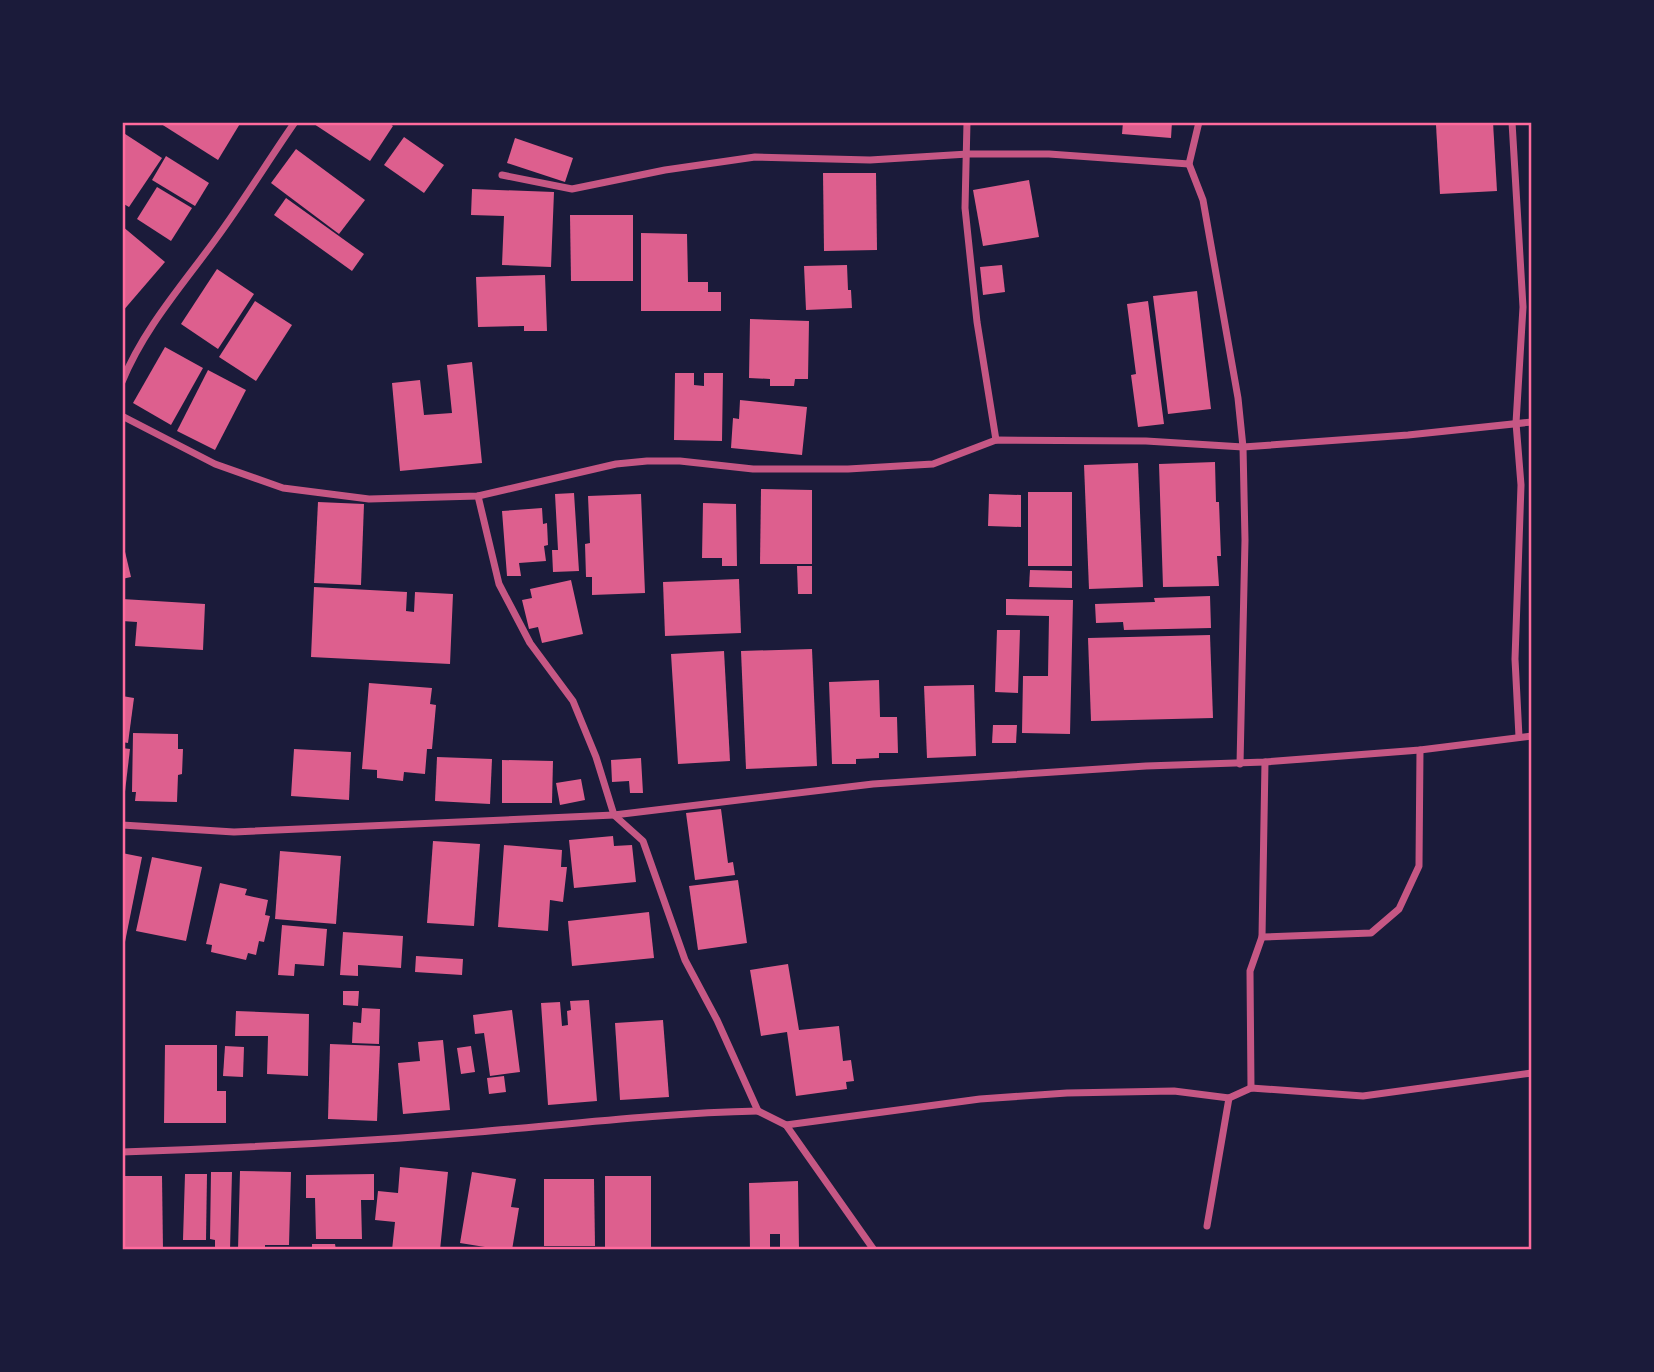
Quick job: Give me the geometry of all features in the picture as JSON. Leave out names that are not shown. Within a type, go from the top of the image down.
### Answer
[{"type":"street","points":[[122,382],[165,306],[223,229],[295,122]]},
{"type":"street","points":[[967,122],[965,208],[977,322],[996,440]]},
{"type":"street","points":[[1199,122],[1189,164],[1203,200],[1238,398],[1243,447],[1245,540],[1240,764]]},
{"type":"street","points":[[1512,122],[1523,307],[1516,423],[1521,485],[1515,659],[1519,737]]},
{"type":"street","points":[[502,175],[572,189],[665,170],[755,157],[870,160],[968,154],[1049,154],[1189,164]]},
{"type":"street","points":[[122,416],[215,464],[283,488],[369,499],[478,496],[616,464],[680,461],[753,469],[860,468],[933,464],[996,440],[1146,442],[1243,447],[1408,435],[1531,422]]},
{"type":"street","points":[[478,496],[499,584],[530,643],[573,701],[596,757],[614,815],[643,841],[685,960],[717,1020],[758,1111]]},
{"type":"street","points":[[122,825],[234,832],[614,815],[873,784],[1146,766],[1240,764],[1420,750],[1531,736]]},
{"type":"street","points":[[1262,937],[1371,933],[1399,909],[1419,866],[1420,750]]},
{"type":"street","points":[[1251,1088],[1250,971],[1254,953],[1262,937],[1265,762]]},
{"type":"street","points":[[786,1125],[980,1099],[1067,1093],[1174,1091],[1229,1098],[1251,1088],[1363,1096],[1531,1073]]},
{"type":"street","points":[[1207,1226],[1229,1098]]},
{"type":"street","points":[[122,1152],[309,1145],[644,1117],[758,1111],[786,1125],[874,1250]]},
{"type":"building","points":[[158,122],[241,122],[218,160]]},
{"type":"building","points":[[387,122],[393,126],[370,161],[314,124]]},
{"type":"building","points":[[1123,122],[1172,122],[1171,138],[1122,134]]},
{"type":"building","points":[[1493,122],[1497,191],[1440,194],[1436,125]]},
{"type":"building","points":[[122,132],[162,158],[129,207],[122,203]]},
{"type":"building","points":[[404,137],[444,165],[424,193],[384,165]]},
{"type":"building","points":[[515,138],[573,158],[565,182],[507,163]]},
{"type":"building","points":[[296,149],[365,200],[339,234],[271,183]]},
{"type":"building","points":[[166,156],[209,183],[195,206],[152,180]]},
{"type":"building","points":[[823,173],[876,173],[877,250],[824,251]]},
{"type":"building","points":[[1029,180],[1039,237],[983,246],[973,190]]},
{"type":"building","points":[[157,187],[192,208],[171,241],[137,219]]},
{"type":"building","points":[[472,189],[554,192],[551,267],[502,265],[504,216],[471,215]]},
{"type":"building","points":[[286,198],[364,254],[352,271],[274,215]]},
{"type":"building","points":[[570,215],[633,215],[633,281],[571,281]]},
{"type":"building","points":[[122,226],[165,262],[122,312]]},
{"type":"building","points":[[641,233],[687,234],[688,282],[708,282],[708,292],[721,292],[721,311],[641,311]]},
{"type":"building","points":[[847,265],[852,308],[806,310],[804,266]]},
{"type":"building","points":[[1002,265],[1005,292],[983,295],[980,267]]},
{"type":"building","points":[[217,269],[254,294],[218,349],[181,324]]},
{"type":"building","points":[[545,275],[547,331],[524,331],[524,326],[478,327],[476,277]]},
{"type":"building","points":[[1197,291],[1211,409],[1168,414],[1153,296]]},
{"type":"building","points":[[255,301],[292,325],[256,381],[219,357]]},
{"type":"building","points":[[1148,301],[1164,424],[1138,427],[1131,375],[1136,374],[1127,304]]},
{"type":"building","points":[[750,319],[809,321],[808,379],[795,379],[794,386],[770,386],[770,379],[749,378]]},
{"type":"building","points":[[165,347],[203,368],[171,425],[133,403]]},
{"type":"building","points":[[472,362],[482,463],[400,471],[392,383],[420,380],[424,415],[452,413],[447,365]]},
{"type":"building","points":[[208,370],[246,390],[215,450],[177,431]]},
{"type":"building","points":[[675,373],[694,373],[694,385],[704,386],[704,373],[723,373],[722,441],[674,440]]},
{"type":"building","points":[[740,400],[807,407],[802,455],[731,448],[733,418],[739,419]]},
{"type":"building","points":[[1215,462],[1221,556],[1217,556],[1219,586],[1163,587],[1159,464]]},
{"type":"building","points":[[1138,463],[1143,587],[1089,589],[1084,465]]},
{"type":"building","points":[[761,489],[812,490],[812,564],[760,564]]},
{"type":"building","points":[[1028,492],[1072,492],[1072,566],[1028,566]]},
{"type":"building","points":[[574,493],[579,571],[553,572],[552,550],[558,550],[555,494]]},
{"type":"building","points":[[641,494],[645,593],[592,595],[592,577],[586,577],[585,544],[590,543],[588,496]]},
{"type":"building","points":[[989,494],[1021,495],[1021,527],[988,526]]},
{"type":"building","points":[[318,502],[364,504],[361,585],[314,583]]},
{"type":"building","points":[[703,503],[736,504],[737,566],[722,566],[722,558],[702,558]]},
{"type":"building","points":[[542,508],[543,524],[547,523],[548,545],[544,546],[546,561],[519,563],[521,576],[507,576],[502,511]]},
{"type":"building","points":[[122,539],[131,577],[122,579]]},
{"type":"building","points":[[797,566],[812,566],[812,594],[798,594]]},
{"type":"building","points":[[1030,570],[1072,571],[1072,588],[1029,587]]},
{"type":"building","points":[[739,579],[741,633],[665,636],[663,582]]},
{"type":"building","points":[[571,580],[583,634],[542,643],[538,627],[529,629],[522,600],[532,598],[530,589]]},
{"type":"building","points":[[314,587],[407,592],[406,611],[414,612],[415,592],[453,594],[450,664],[311,657]]},
{"type":"building","points":[[1210,596],[1211,628],[1124,630],[1123,622],[1096,623],[1095,604],[1155,602],[1154,598]]},
{"type":"building","points":[[122,599],[205,604],[203,650],[135,646],[137,622],[122,621]]},
{"type":"building","points":[[1006,599],[1073,600],[1070,734],[1022,733],[1023,676],[1048,676],[1049,616],[1006,615]]},
{"type":"building","points":[[997,630],[1020,630],[1018,693],[995,692]]},
{"type":"building","points":[[1210,635],[1213,718],[1091,721],[1088,638]]},
{"type":"building","points":[[812,649],[817,766],[746,769],[741,651]]},
{"type":"building","points":[[724,651],[730,761],[678,764],[671,654]]},
{"type":"building","points":[[879,680],[880,717],[897,717],[898,753],[879,753],[879,758],[856,759],[856,764],[832,764],[829,682]]},
{"type":"building","points":[[369,683],[432,688],[430,704],[436,705],[432,749],[427,749],[425,774],[404,772],[403,781],[377,778],[377,770],[362,769]]},
{"type":"building","points":[[974,685],[976,756],[927,758],[924,686]]},
{"type":"building","points":[[122,696],[134,698],[128,743],[122,742]]},
{"type":"building","points":[[993,725],[1017,725],[1016,743],[992,743]]},
{"type":"building","points":[[133,733],[178,734],[178,749],[183,749],[177,802],[135,801],[136,792],[132,792]]},
{"type":"building","points":[[122,748],[130,749],[124,800],[122,800]]},
{"type":"building","points":[[294,749],[351,752],[349,800],[291,796]]},
{"type":"building","points":[[437,757],[492,759],[490,804],[435,801]]},
{"type":"building","points":[[641,758],[643,793],[630,793],[629,781],[612,782],[611,760]]},
{"type":"building","points":[[502,760],[553,761],[552,803],[502,803]]},
{"type":"building","points":[[581,779],[585,800],[560,805],[556,783]]},
{"type":"building","points":[[721,809],[728,863],[733,862],[735,875],[695,880],[686,813]]},
{"type":"building","points":[[613,836],[614,846],[632,845],[636,882],[574,888],[569,840]]},
{"type":"building","points":[[433,841],[480,844],[474,926],[427,923]]},
{"type":"building","points":[[504,845],[562,850],[561,867],[567,867],[563,902],[550,900],[548,931],[498,927]]},
{"type":"building","points":[[280,851],[341,856],[336,924],[275,919]]},
{"type":"building","points":[[122,853],[142,857],[124,947],[122,947]]},
{"type":"building","points":[[152,857],[202,867],[186,941],[136,931]]},
{"type":"building","points":[[738,880],[747,943],[698,950],[689,886]]},
{"type":"building","points":[[220,883],[247,889],[245,895],[268,900],[265,915],[270,916],[264,942],[259,941],[256,955],[248,953],[246,960],[211,952],[212,945],[206,944]]},
{"type":"building","points":[[649,912],[654,958],[572,966],[568,921]]},
{"type":"building","points":[[282,925],[327,929],[324,966],[295,964],[294,976],[278,975]]},
{"type":"building","points":[[343,932],[403,936],[401,968],[358,965],[358,976],[340,975]]},
{"type":"building","points":[[416,956],[463,959],[462,975],[415,972]]},
{"type":"building","points":[[788,964],[799,1030],[839,1026],[843,1061],[851,1060],[854,1081],[846,1082],[847,1089],[796,1096],[787,1032],[761,1036],[750,970]]},
{"type":"building","points":[[343,991],[359,991],[358,1006],[343,1005]]},
{"type":"building","points":[[589,1000],[597,1101],[548,1105],[541,1003],[560,1002],[562,1026],[568,1025],[567,1011],[571,1010],[570,1001]]},
{"type":"building","points":[[362,1008],[380,1009],[379,1044],[352,1043],[353,1022],[361,1023]]},
{"type":"building","points":[[512,1010],[520,1072],[490,1076],[484,1033],[475,1034],[473,1015]]},
{"type":"building","points":[[236,1011],[309,1014],[308,1076],[267,1074],[268,1036],[235,1036]]},
{"type":"building","points":[[663,1020],[669,1097],[620,1100],[615,1023]]},
{"type":"building","points":[[443,1040],[450,1110],[403,1114],[398,1063],[420,1061],[418,1042]]},
{"type":"building","points":[[330,1044],[380,1046],[377,1121],[328,1119]]},
{"type":"building","points":[[165,1045],[217,1045],[217,1091],[226,1091],[226,1123],[164,1123]]},
{"type":"building","points":[[225,1046],[244,1047],[243,1077],[223,1076]]},
{"type":"building","points":[[471,1046],[475,1072],[461,1074],[457,1048]]},
{"type":"building","points":[[504,1076],[506,1092],[489,1094],[487,1078]]},
{"type":"building","points":[[400,1167],[448,1172],[440,1250],[392,1250],[395,1222],[375,1220],[378,1191],[398,1193]]},
{"type":"building","points":[[240,1171],[291,1172],[289,1245],[265,1245],[265,1250],[238,1250]]},
{"type":"building","points":[[211,1172],[232,1172],[230,1250],[215,1250],[215,1240],[210,1239]]},
{"type":"building","points":[[472,1172],[516,1179],[511,1207],[519,1208],[512,1250],[485,1250],[485,1247],[460,1243]]},
{"type":"building","points":[[185,1174],[207,1174],[206,1240],[183,1240]]},
{"type":"building","points":[[374,1174],[374,1200],[361,1200],[362,1239],[316,1239],[315,1198],[306,1198],[306,1175]]},
{"type":"building","points":[[122,1176],[162,1176],[163,1250],[122,1250]]},
{"type":"building","points":[[605,1176],[651,1176],[651,1250],[605,1250]]},
{"type":"building","points":[[544,1179],[594,1179],[595,1246],[544,1246]]},
{"type":"building","points":[[798,1181],[799,1250],[780,1250],[780,1234],[770,1234],[770,1250],[750,1250],[749,1183]]},
{"type":"building","points":[[312,1244],[335,1244],[336,1250],[312,1250]]}]
